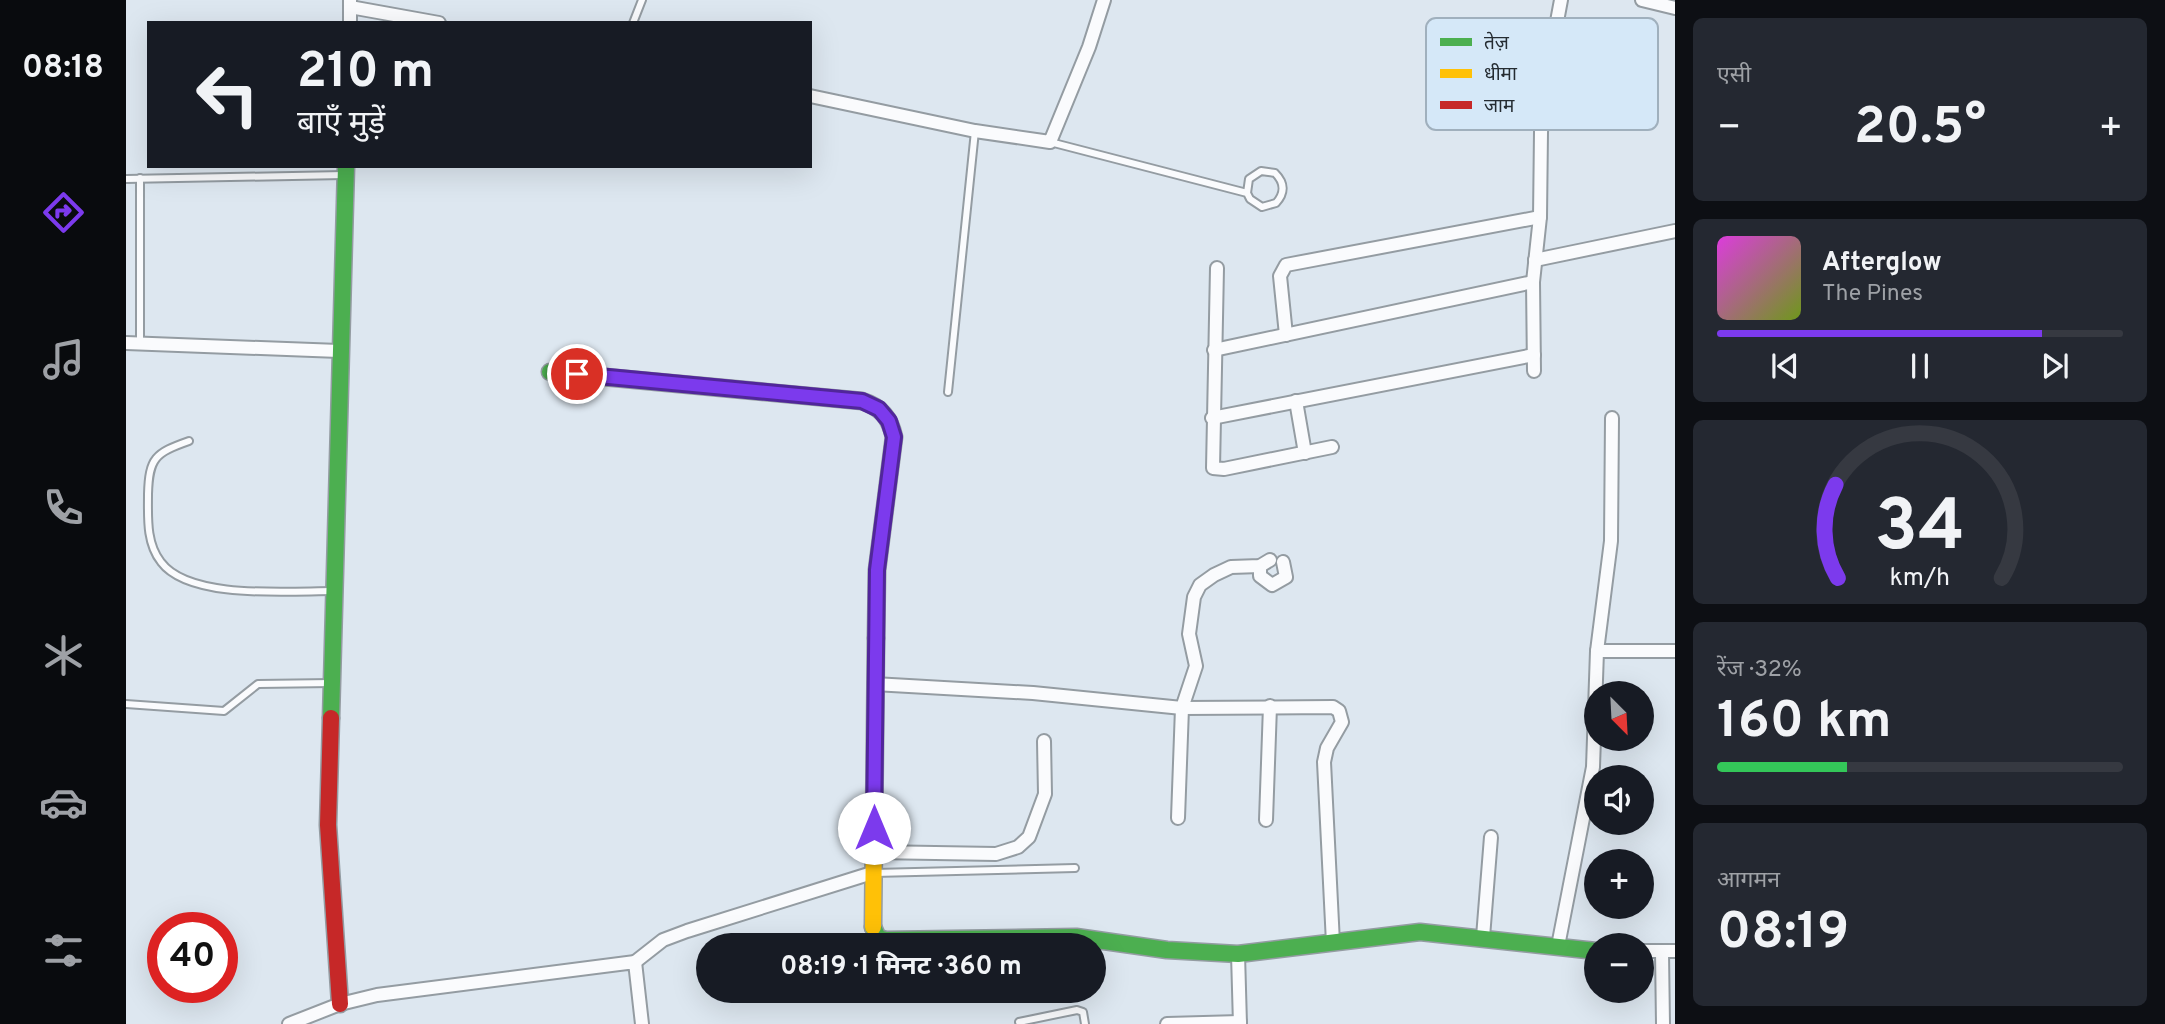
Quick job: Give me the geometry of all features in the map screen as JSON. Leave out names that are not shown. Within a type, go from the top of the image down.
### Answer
[{"type":"street","points":[[812,96],[975,131],[1050,142],[1089,47],[1104,0]]},
{"type":"street","points":[[1558,18],[1561,0]]},
{"type":"street","points":[[1642,0],[1675,8]]},
{"type":"street","points":[[350,21],[350,3],[430,21]]},
{"type":"street","points":[[1534,371],[1533,282],[1541,217],[1542,130]]},
{"type":"street","points":[[340,1004],[328,825],[346,171]]},
{"type":"street","points":[[1286,335],[1280,276],[1286,265],[1541,217]]},
{"type":"street","points":[[1535,260],[1675,231]]},
{"type":"street","points":[[1217,268],[1212,463],[1215,470],[1332,447]]},
{"type":"street","points":[[1214,350],[1533,282]]},
{"type":"street","points":[[133,343],[339,351]]},
{"type":"street","points":[[1213,418],[1534,355]]},
{"type":"street","points":[[550,372],[862,401],[884,413],[894,437],[879,545],[874,684],[873,926],[881,940],[1076,937],[1167,950],[1237,954],[1420,932],[1584,949]]},
{"type":"street","points":[[1297,401],[1305,453]]},
{"type":"street","points":[[1558,946],[1593,767],[1598,651],[1611,541],[1612,418]]},
{"type":"street","points":[[1178,818],[1182,708],[1196,666],[1189,634],[1194,597],[1206,580],[1231,567],[1271,563]]},
{"type":"street","points":[[1598,651],[1675,651]]},
{"type":"street","points":[[874,684],[1033,693],[1182,708],[1333,707],[1342,716],[1342,722],[1327,748],[1324,762],[1333,943]]},
{"type":"street","points":[[1266,820],[1270,706]]},
{"type":"street","points":[[874,852],[996,854],[1018,847],[1029,837],[1045,794],[1044,741]]},
{"type":"street","points":[[1483,937],[1491,837]]},
{"type":"street","points":[[289,1024],[340,1004],[402,991],[635,962],[663,940],[872,873]]},
{"type":"street","points":[[1663,1024],[1669,951]]},
{"type":"street","points":[[1167,1024],[1240,1023],[1237,954]]},
{"type":"street","points":[[635,962],[642,1024]]},
{"type":"lane","points":[[634,21],[642,0]]},
{"type":"lane","points":[[948,392],[975,131]]},
{"type":"lane","points":[[1050,142],[1247,193],[1255,204],[1269,206],[1280,198],[1283,184],[1275,173],[1261,171],[1249,179],[1247,193]]},
{"type":"lane","points":[[126,178],[346,171]]},
{"type":"lane","points":[[133,343],[140,178]]},
{"type":"lane","points":[[189,441],[159,454],[148,474],[151,541],[160,562],[168,570],[212,587],[334,591]]},
{"type":"lane","points":[[126,704],[224,710],[258,684],[334,683]]},
{"type":"lane","points":[[872,873],[1075,868]]},
{"type":"lane","points":[[1018,1023],[1077,1010],[1083,1012],[1085,1024]]},
{"type":"traffic: fast","points":[[331,718],[346,168]]},
{"type":"traffic: fast","points":[[550,372],[862,401],[879,410],[890,424],[894,437],[877,570],[876,638]]},
{"type":"traffic: fast","points":[[873,927],[878,938],[886,940],[1076,937],[1167,950],[1238,954],[1420,932],[1584,950]]},
{"type":"traffic: slow","points":[[873,927],[876,638]]},
{"type":"traffic: jam","points":[[331,718],[328,825],[340,1004]]},
{"type":"route","points":[[577,374],[862,401],[884,413],[893,429],[894,437],[877,570],[874,828]]}]
